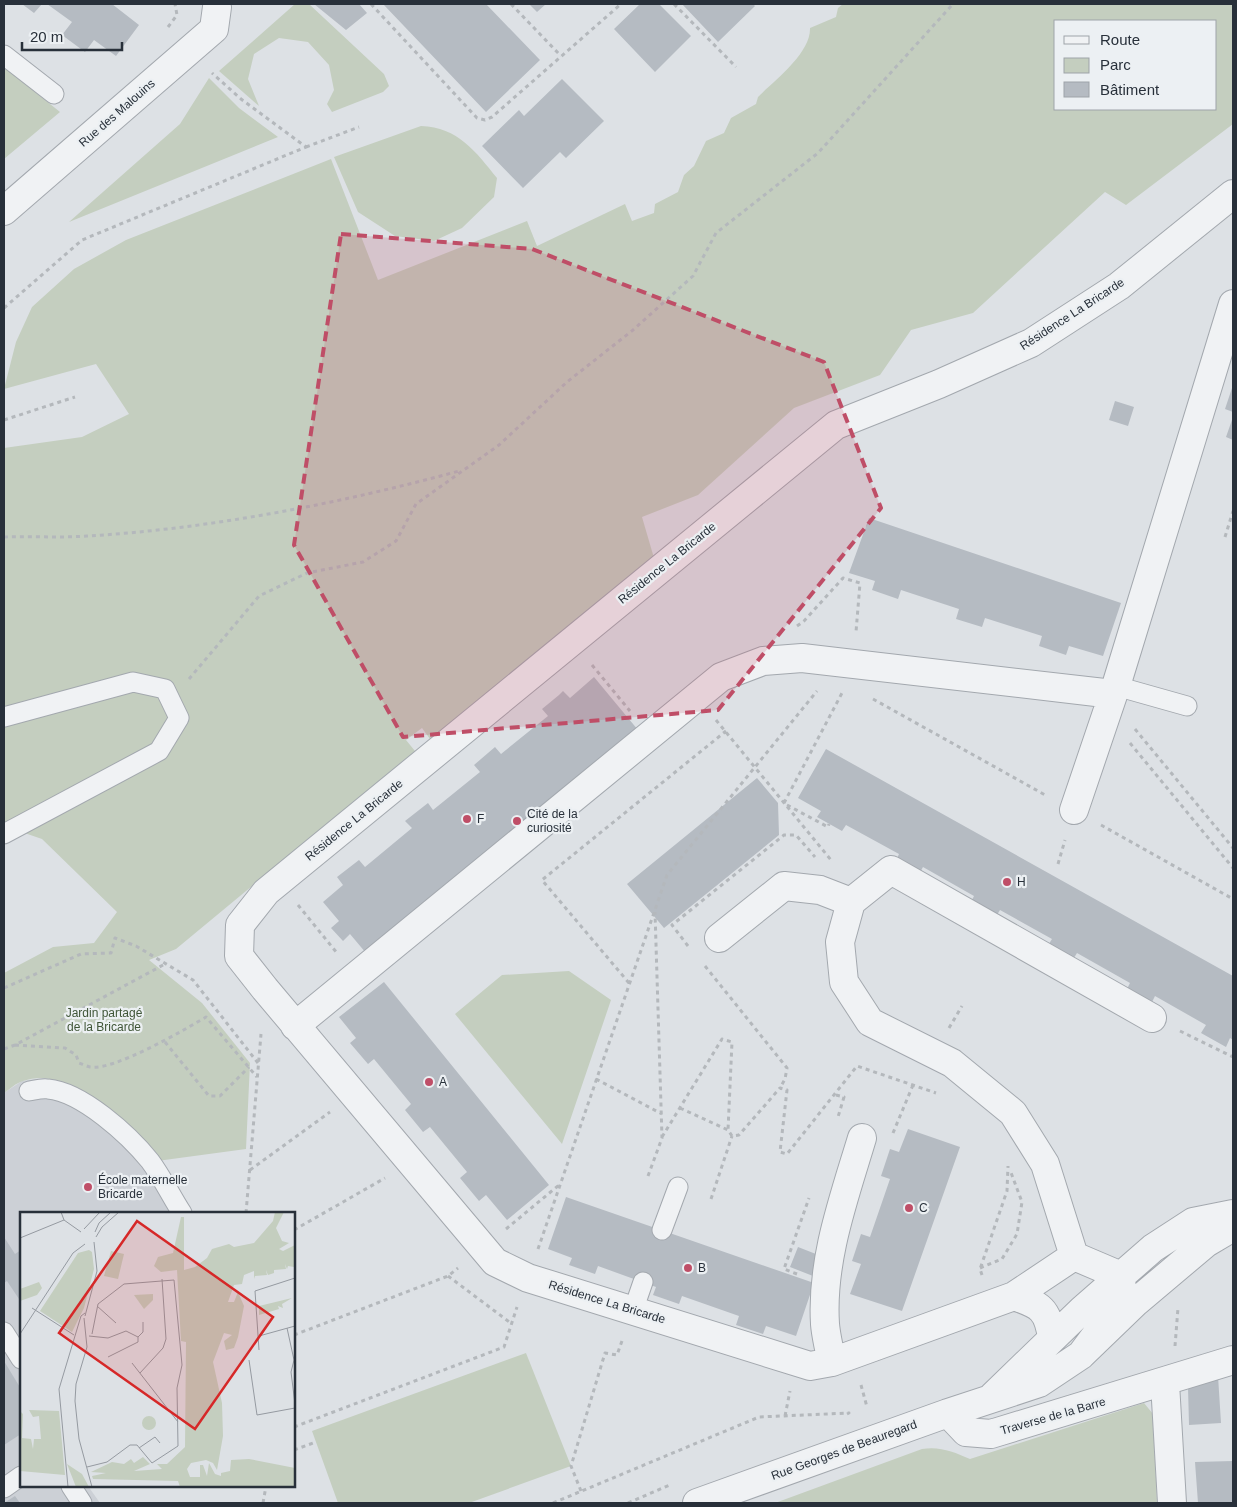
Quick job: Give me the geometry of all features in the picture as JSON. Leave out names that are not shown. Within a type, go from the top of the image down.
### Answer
[{"type":"street","name":"Rue des Malouins","points":[[4,211],[214,29],[218,5]]},
{"type":"street","name":"Résidence La Bricarde","points":[[1074,1256],[1014,1296],[841,1358],[810,1366],[528,1278],[495,1262],[482,1248],[295,1026],[239,956],[240,925],[266,892],[836,425],[939,384],[1031,343],[1119,286],[1233,194]]},
{"type":"street","points":[[1074,810],[1115,703],[1233,304]]},
{"type":"street","points":[[295,1026],[721,677],[762,661],[802,658],[849,674],[1115,703]]},
{"type":"street","points":[[1081,1355],[1106,1324],[1122,1294],[1121,1276],[1074,1256],[1045,1164],[1013,1113],[952,1063],[870,1022],[844,982],[840,942],[851,902],[891,870],[1152,1018]]},
{"type":"street","points":[[719,938],[784,886],[820,890],[851,902]]},
{"type":"street","points":[[841,1358],[825,1324],[826,1287],[833,1238],[862,1138]]},
{"type":"street","name":"Rue Georges de Beauregard","points":[[990,1398],[1052,1338],[1153,1248],[1193,1222],[1233,1214]]},
{"type":"street","name":"Rue Georges de Beauregard","points":[[697,1503],[990,1398],[1039,1384],[1081,1355],[1136,1302],[1206,1243],[1233,1227]]},
{"type":"street","points":[[1014,1296],[1034,1303],[1049,1318],[1052,1338]]},
{"type":"street","name":"Traverse de la Barre","points":[[948,1413],[966,1432],[991,1434],[1165,1383],[1195,1371],[1233,1360]]},
{"type":"street","points":[[1165,1383],[1172,1503]]},
{"type":"lane","points":[[4,55],[54,94]]},
{"type":"lane","points":[[4,717],[132,682],[165,688],[178,718],[159,751],[4,834]]},
{"type":"lane","points":[[1115,703],[1187,706]]},
{"type":"lane","points":[[29,1091],[48,1089],[71,1096],[97,1112],[130,1139],[150,1161],[181,1212]]},
{"type":"lane","points":[[662,1230],[678,1187]]},
{"type":"lane","points":[[633,1311],[643,1282]]},
{"type":"lane","points":[[4,1332],[20,1357]]},
{"type":"lane","points":[[4,1488],[20,1477]]},
{"type":"lane","points":[[72,1487],[82,1503]]},
{"type":"path","points":[[371,4],[477,118],[485,120],[492,117],[621,4]]},
{"type":"path","points":[[511,4],[561,56]]},
{"type":"path","points":[[674,4],[736,67]]},
{"type":"path","points":[[178,718],[190,677],[258,596],[307,573],[363,562],[396,541],[416,504],[499,445],[567,382],[634,330],[693,276],[716,233],[818,153],[953,4]]},
{"type":"path","points":[[188,52],[240,99],[306,147]]},
{"type":"path","points":[[4,308],[82,240],[358,126]]},
{"type":"path","points":[[4,420],[75,397]]},
{"type":"path","points":[[4,536],[86,536],[204,524],[391,490],[462,470]]},
{"type":"path","points":[[1225,537],[1233,511]]},
{"type":"path","points":[[784,803],[849,674],[856,633],[865,634]]},
{"type":"path","points":[[849,674],[1074,810],[1233,899]]},
{"type":"path","points":[[602,679],[629,712]]},
{"type":"path","points":[[295,1427],[504,1347],[667,875],[756,768],[819,688]]},
{"type":"path","points":[[1115,703],[1233,848]]},
{"type":"path","points":[[1115,703],[1121,732],[1233,868]]},
{"type":"path","points":[[629,983],[542,880],[726,731],[834,865]]},
{"type":"path","points":[[784,803],[828,827],[829,824]]},
{"type":"path","points":[[655,909],[662,1138]]},
{"type":"path","points":[[308,917],[322,934]]},
{"type":"path","points":[[4,988],[81,954],[111,953],[115,938],[136,946],[193,980],[258,1063]]},
{"type":"path","points":[[4,1049],[15,1045],[166,964]]},
{"type":"path","points":[[246,1212],[264,988]]},
{"type":"path","points":[[15,1045],[66,1048],[76,1055],[79,1062],[90,1067],[106,1065],[165,1042],[206,1017],[257,1077]]},
{"type":"path","points":[[1152,1018],[1233,1057]]},
{"type":"path","points":[[648,1176],[662,1138],[722,1039],[732,1042],[728,1130]]},
{"type":"path","points":[[165,1042],[209,1096],[220,1096],[249,1068]]},
{"type":"path","points":[[780,1088],[787,1090],[780,1152],[787,1154],[857,1066],[941,1094]]},
{"type":"path","points":[[732,1136],[739,1135],[780,1088],[787,1068]]},
{"type":"path","points":[[596,1079],[662,1114]]},
{"type":"path","points":[[836,1094],[844,1097],[838,1116]]},
{"type":"path","points":[[249,1170],[354,1095]]},
{"type":"path","points":[[680,1108],[728,1130],[732,1136]]},
{"type":"path","points":[[711,1199],[732,1136]]},
{"type":"path","points":[[1004,1159],[1008,1168],[1022,1202],[1017,1234],[1002,1259],[980,1268],[1007,1191],[1008,1168]]},
{"type":"path","points":[[295,1229],[411,1163]]},
{"type":"path","points":[[295,1335],[448,1276],[560,1185]]},
{"type":"path","points":[[448,1276],[512,1324]]},
{"type":"path","points":[[1174,1344],[1179,1306]]},
{"type":"path","points":[[581,1491],[571,1466],[605,1353]]},
{"type":"path","points":[[841,1358],[868,1406],[862,1408]]},
{"type":"path","points":[[831,1420],[856,1411]]},
{"type":"path","points":[[552,1503],[759,1416],[850,1413]]},
{"type":"path","points":[[295,1450],[316,1442]]},
{"type":"path","points":[[628,1503],[673,1483]]},
{"type":"path","points":[[263,1503],[266,1487]]},
{"type":"highlighted area","points":[[341,234],[532,249],[824,362],[881,508],[718,710],[403,737],[294,545]]},
{"type":"shaded area","name":"École maternelle Bricarde","points":[[45,1078],[66,1083],[95,1099],[188,1212],[20,1212],[20,1487],[89,1487],[100,1503],[4,1503],[4,1093],[22,1081]]},
{"type":"green space","points":[[295,4],[309,4],[384,74],[389,86],[383,92],[332,112],[327,104],[334,90],[329,65],[308,42],[279,38],[254,54],[248,79],[259,106],[219,71]]},
{"type":"green space","name":"Jardin partagé de la Bricarde","points":[[843,4],[1233,4],[1233,124],[1126,205],[1105,192],[973,313],[911,330],[880,375],[794,408],[698,495],[642,517],[654,558],[430,739],[422,728],[406,740],[415,751],[176,949],[149,960],[202,1003],[250,1063],[246,1149],[157,1161],[114,1117],[80,1090],[61,1082],[42,1078],[23,1081],[4,1093],[4,973],[53,947],[94,943],[117,912],[42,839],[4,826],[4,448],[82,437],[129,414],[96,364],[4,389],[16,342],[32,307],[74,269],[126,240],[331,159],[378,280],[527,221],[537,246],[625,204],[632,221],[654,213],[655,204],[678,192],[684,175],[694,166],[706,141],[724,133],[731,118],[756,104],[758,97],[791,66],[805,47],[810,28],[836,17],[838,8]]},
{"type":"green space","points":[[4,67],[60,112],[4,159]]},
{"type":"green space","points":[[209,78],[239,108],[278,137],[69,222],[180,124]]},
{"type":"green space","points":[[421,126],[434,127],[456,136],[473,150],[497,178],[494,197],[462,228],[434,241],[395,236],[358,212],[334,157]]},
{"type":"green space","points":[[569,971],[611,1000],[562,1144],[455,1014],[502,975]]},
{"type":"green space","points":[[526,1353],[571,1466],[469,1503],[338,1503],[312,1431]]},
{"type":"green space","points":[[1144,1403],[1153,1414],[1157,1503],[775,1503],[922,1449],[941,1449],[970,1459]]},
{"type":"building","points":[[22,4],[42,4],[34,13]]},
{"type":"building","points":[[47,4],[112,4],[139,25],[116,56],[94,40],[85,52],[62,35],[72,22]]},
{"type":"building","points":[[314,4],[359,4],[367,13],[346,30]]},
{"type":"building","points":[[383,4],[486,4],[540,60],[486,112]]},
{"type":"building","points":[[529,4],[546,4],[537,12]]},
{"type":"building","points":[[640,4],[659,4],[691,36],[655,72],[614,29]]},
{"type":"building","points":[[682,4],[753,4],[755,6],[718,42]]},
{"type":"building","points":[[562,79],[604,121],[566,158],[560,152],[523,188],[482,146],[519,110],[524,116]]},
{"type":"building","points":[[1233,385],[1233,412],[1225,409]]},
{"type":"building","points":[[1115,401],[1134,407],[1128,426],[1109,420]]},
{"type":"building","points":[[1233,417],[1233,440],[1226,437]]},
{"type":"building","points":[[869,518],[1121,603],[1103,656],[1069,646],[1066,655],[1039,646],[1042,636],[985,618],[982,627],[956,619],[959,609],[901,590],[898,599],[872,590],[875,581],[849,573]]},
{"type":"building","name":"F","points":[[594,677],[638,730],[366,953],[350,934],[343,941],[331,928],[339,921],[323,902],[343,885],[337,877],[359,860],[365,867],[412,828],[405,821],[428,803],[433,810],[480,772],[474,765],[495,747],[501,754],[548,716],[542,709],[563,691],[570,698]]},
{"type":"building","name":"H","points":[[826,749],[1233,976],[1233,1040],[1230,1038],[1226,1047],[1201,1033],[1206,1025],[1155,996],[1151,1004],[1126,991],[1130,983],[1077,953],[1072,961],[1047,947],[1052,939],[1000,910],[995,918],[970,904],[974,896],[923,867],[918,876],[895,863],[899,854],[846,825],[842,831],[817,817],[821,811],[798,798]]},
{"type":"building","points":[[757,778],[778,803],[779,835],[664,928],[627,884]]},
{"type":"building","name":"A","points":[[384,982],[549,1185],[507,1220],[486,1195],[479,1201],[460,1178],[467,1172],[430,1127],[423,1132],[405,1110],[411,1104],[374,1059],[368,1064],[350,1043],[356,1038],[339,1017]]},
{"type":"building","name":"C","points":[[908,1129],[960,1147],[902,1311],[850,1294],[861,1264],[852,1261],[861,1234],[870,1237],[890,1179],[881,1176],[890,1149],[899,1152]]},
{"type":"building","name":"B","points":[[566,1197],[814,1283],[796,1336],[766,1326],[763,1334],[736,1325],[739,1316],[682,1296],[679,1304],[653,1295],[656,1287],[598,1266],[595,1274],[569,1265],[572,1258],[548,1249]]},
{"type":"building","points":[[4,1237],[15,1254],[20,1251],[20,1300],[7,1281],[4,1283]]},
{"type":"building","points":[[798,1247],[821,1256],[813,1276],[790,1267]]},
{"type":"building","points":[[4,1361],[20,1387],[20,1435],[4,1445]]},
{"type":"building","points":[[1218,1376],[1221,1423],[1189,1425],[1188,1387]]},
{"type":"building","points":[[1233,1461],[1233,1502],[1198,1503],[1195,1462]]},
{"type":"building","points":[[15,1496],[20,1503],[4,1503]]},
{"type":"place","name":"F","points":[[467,819]]},
{"type":"place","name":"Cité de la curiosité","points":[[517,821]]},
{"type":"place","name":"H","points":[[1007,882]]},
{"type":"place","name":"A","points":[[429,1082]]},
{"type":"place","name":"École maternelle Bricarde","points":[[88,1187]]},
{"type":"place","name":"C","points":[[909,1208]]},
{"type":"place","name":"B","points":[[688,1268]]}]
